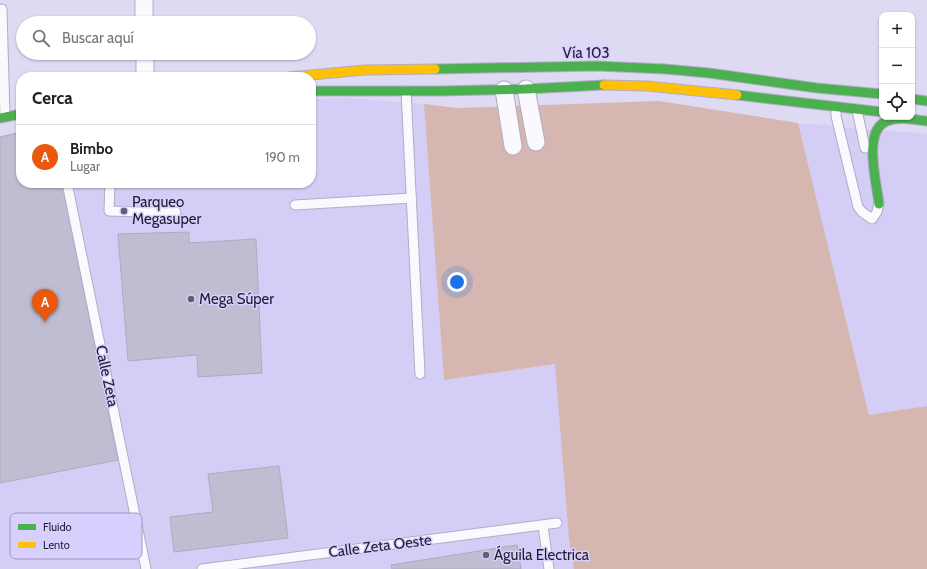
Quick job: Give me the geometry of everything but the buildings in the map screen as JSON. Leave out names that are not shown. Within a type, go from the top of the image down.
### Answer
[{"type":"main road","name":"Vía 103","points":[[316,75],[365,70],[597,66],[665,69],[709,73],[817,88],[879,95]]},
{"type":"main road","points":[[525,83],[551,74],[642,75],[706,81],[784,92],[817,88],[849,99],[855,103],[857,110]]},
{"type":"main road","points":[[453,78],[502,75],[506,83]]},
{"type":"main road","points":[[316,78],[367,79]]},
{"type":"main road","points":[[316,91],[406,91],[506,83],[647,86],[879,112]]},
{"type":"main road","points":[[836,108],[849,99],[868,94],[879,95]]},
{"type":"main road","points":[[915,99],[927,101]]},
{"type":"main road","points":[[3,118],[16,115]]},
{"type":"main road","points":[[915,115],[927,117]]},
{"type":"main road","points":[[879,204],[873,149],[873,138],[876,131],[881,125],[894,119],[927,121]]},
{"type":"street","points":[[144,0],[144,16]]},
{"type":"street","points":[[145,60],[145,72]]},
{"type":"street","points":[[506,83],[514,146]]},
{"type":"street","points":[[525,83],[536,142]]},
{"type":"lane","points":[[2,8],[3,118]]},
{"type":"lane","points":[[406,91],[420,374]]},
{"type":"lane","points":[[836,108],[836,116],[858,207],[872,219],[877,212],[879,204],[857,110]]},
{"type":"lane","name":"Calle Zeta","points":[[68,188],[135,513]]},
{"type":"lane","points":[[110,188],[109,211],[176,212]]},
{"type":"lane","points":[[295,206],[412,198]]},
{"type":"lane","name":"Calle Zeta Oeste","points":[[202,569],[557,523]]},
{"type":"lane","points":[[543,526],[550,569]]},
{"type":"lane","name":"Calle Zeta","points":[[142,549],[146,569]]},
{"type":"shaded area","points":[[348,98],[424,104],[444,380],[555,364],[569,540],[574,569],[0,569],[0,137],[16,133],[16,188],[316,188],[316,99]]},
{"type":"shaded area","points":[[659,101],[798,123],[869,415],[927,406],[927,569],[574,569],[569,540],[555,364],[444,380],[424,104],[457,108]]},
{"type":"shaded area","points":[[798,123],[927,134],[927,406],[869,415]]},
{"type":"traffic: fast","points":[[435,69],[597,66],[665,69],[709,73],[817,88],[879,94]]},
{"type":"traffic: fast","points":[[316,91],[441,91],[604,85]]},
{"type":"traffic: fast","points":[[737,95],[879,112]]},
{"type":"traffic: fast","points":[[915,99],[927,101]]},
{"type":"traffic: fast","points":[[0,118],[16,115]]},
{"type":"traffic: fast","points":[[879,204],[873,158],[875,135],[879,126],[887,121],[897,119],[927,121]]},
{"type":"traffic: slow","points":[[316,75],[365,70],[435,69]]},
{"type":"traffic: slow","points":[[604,85],[647,86],[737,95]]},
{"type":"place","name":"Parqueo Megasuper","points":[[124,211]]},
{"type":"place","name":"Mega Súper","points":[[191,299]]},
{"type":"place","name":"Bimbo","points":[[45,322]]},
{"type":"place","name":"Águila Electrica","points":[[486,555]]}]
